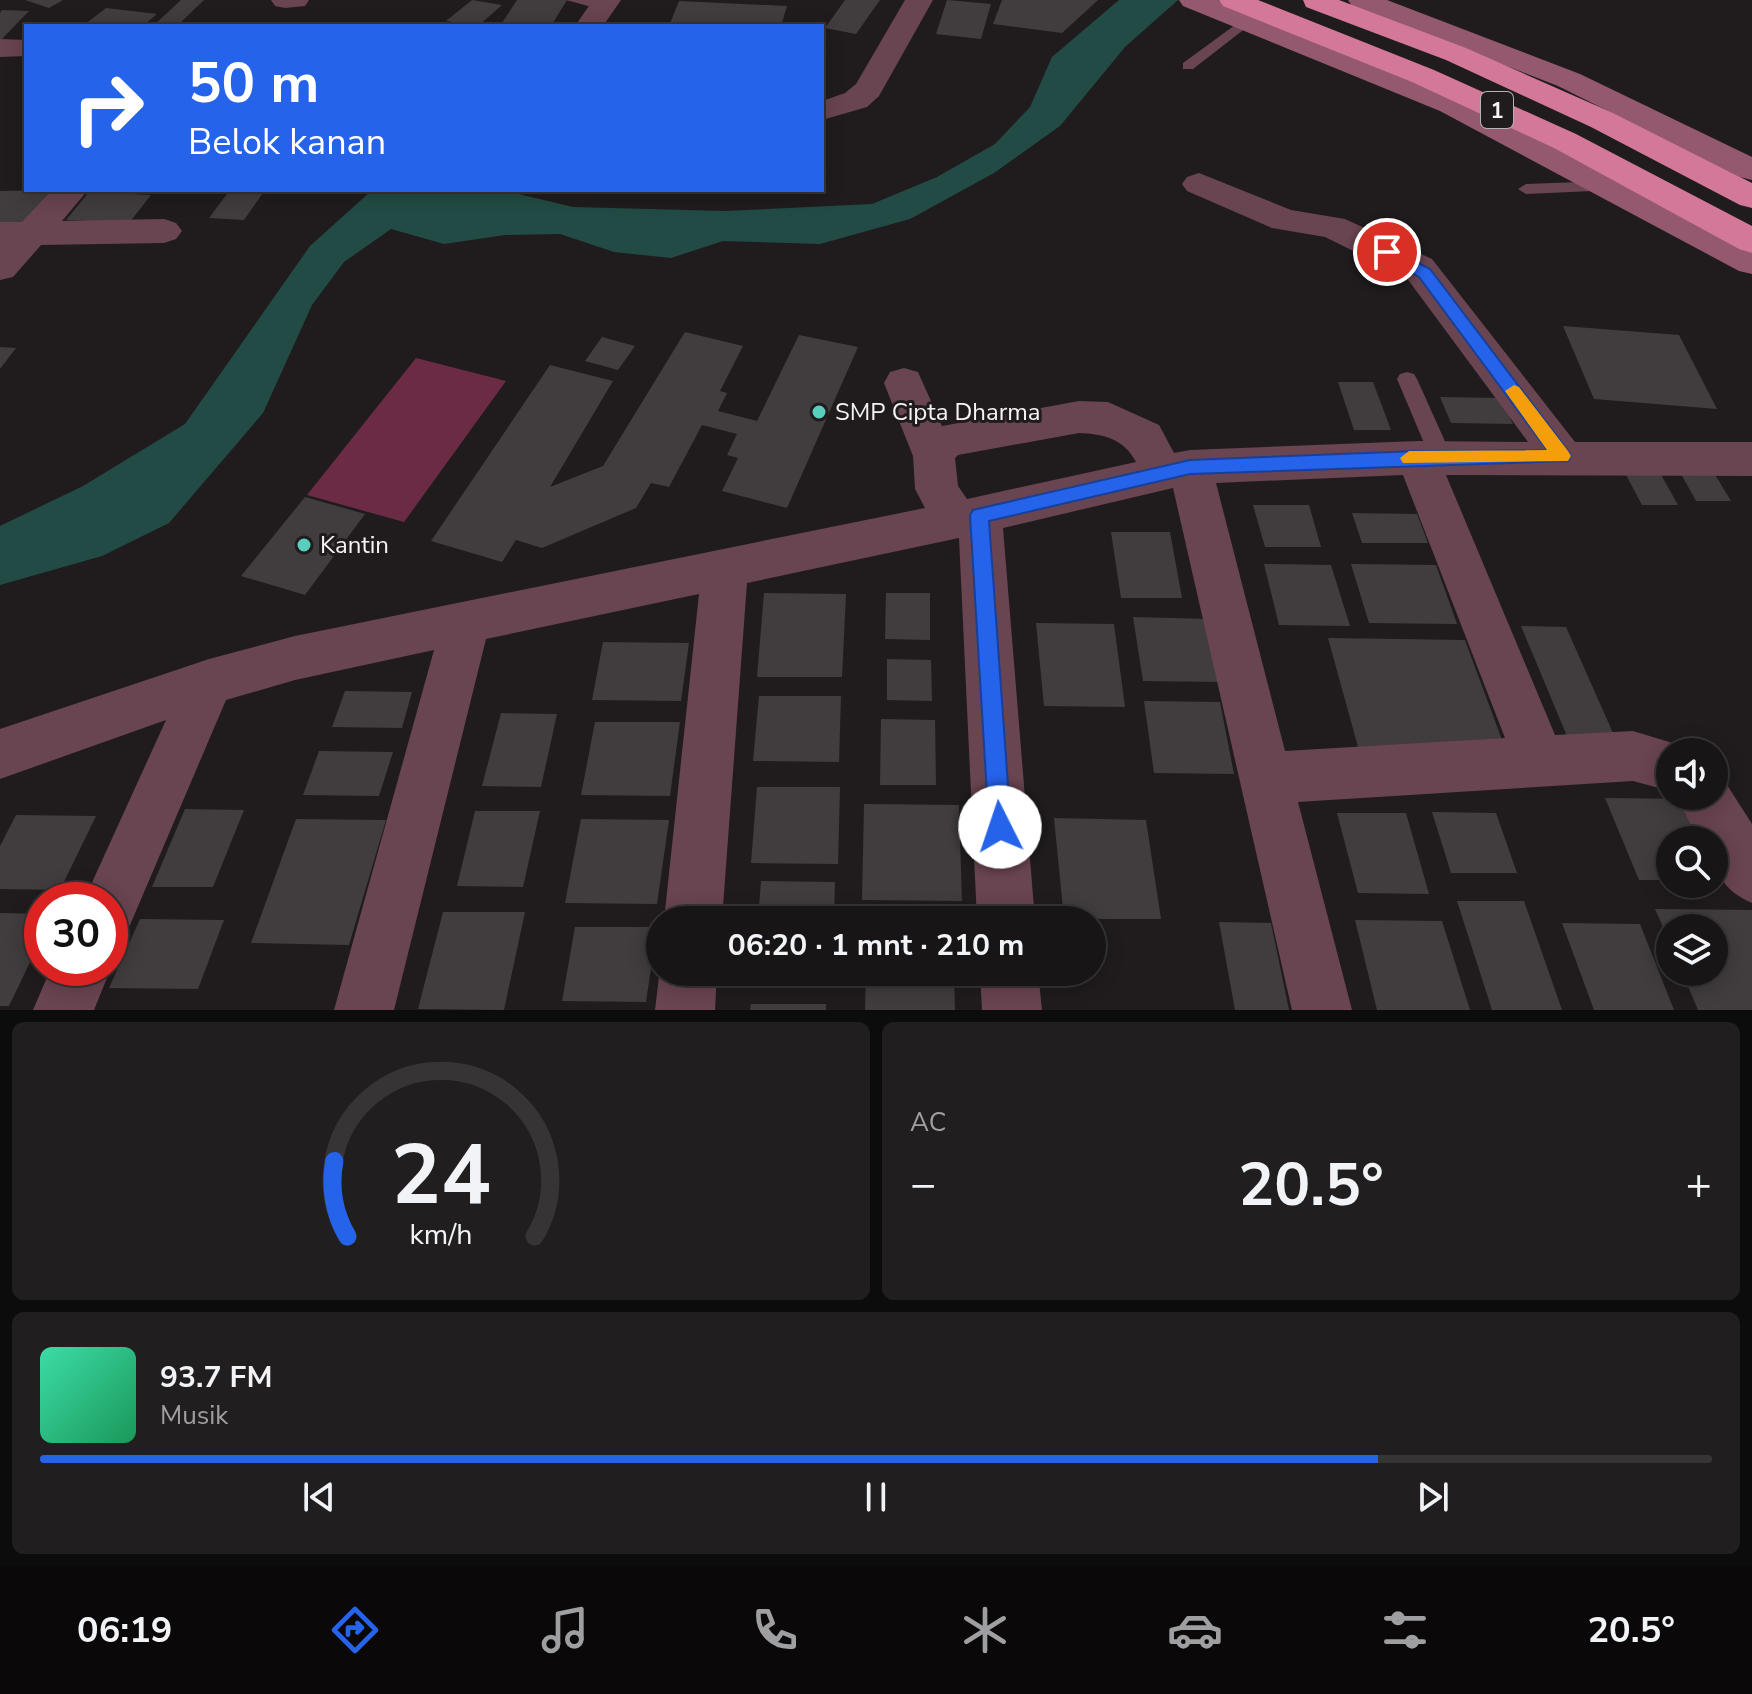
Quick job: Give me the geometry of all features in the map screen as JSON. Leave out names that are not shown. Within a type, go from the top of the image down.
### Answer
[{"type":"highway","name":"1","points":[[1313,0],[1456,54],[1602,120],[1752,197]]},
{"type":"highway","name":"1","points":[[1222,8],[1423,76],[1565,141],[1752,241]]},
{"type":"street","points":[[285,0],[295,0]]},
{"type":"street","points":[[824,110],[856,100],[868,89],[919,0]]},
{"type":"street","points":[[1362,0],[1569,80],[1752,170]]},
{"type":"street","points":[[1222,8],[1451,104],[1752,262]]},
{"type":"street","points":[[1199,184],[1284,220],[1333,227],[1419,268],[1562,456]]},
{"type":"street","points":[[0,268],[16,234],[68,192]]},
{"type":"street","points":[[16,234],[164,231]]},
{"type":"street","points":[[904,383],[934,456]]},
{"type":"street","points":[[1005,906],[968,518],[937,489],[935,450],[947,441],[1079,417],[1108,418],[1144,436],[1177,470],[1266,778],[1322,1010]]},
{"type":"street","points":[[0,754],[209,682],[295,658],[968,518],[1177,470],[1430,458],[1562,456],[1752,459]]},
{"type":"street","points":[[1430,458],[1540,762]]},
{"type":"street","points":[[694,906],[725,567]]},
{"type":"street","points":[[364,1010],[466,622]]},
{"type":"street","points":[[120,882],[209,682]]},
{"type":"street","points":[[1266,778],[1633,756],[1656,762]]},
{"type":"street","points":[[1712,810],[1752,875]]},
{"type":"street","points":[[63,1010],[74,986]]},
{"type":"street","points":[[685,1010],[687,986]]},
{"type":"street","points":[[1010,986],[1012,1010]]},
{"type":"lane","points":[[573,0],[599,11]]},
{"type":"lane","points":[[1188,66],[1222,8]]},
{"type":"lane","points":[[1526,189],[1611,186]]},
{"type":"lane","points":[[1407,379],[1430,458]]},
{"type":"shaded area","points":[[1119,0],[1178,0],[1125,47],[1060,126],[994,173],[910,219],[820,244],[723,241],[671,258],[614,252],[560,234],[505,235],[444,244],[391,229],[344,262],[312,305],[263,413],[169,523],[102,556],[0,585],[0,526],[83,486],[185,424],[310,246],[370,192],[510,192],[573,207],[725,211],[872,204],[937,177],[995,144],[1030,107],[1052,57]]},
{"type":"shaded area","points":[[416,358],[506,381],[404,522],[307,495]]},
{"type":"building","points":[[25,0],[63,0],[49,8]]},
{"type":"building","points":[[181,0],[204,0],[179,24],[155,24]]},
{"type":"building","points":[[472,0],[502,5],[480,24],[446,21]]},
{"type":"building","points":[[517,0],[567,0],[552,24],[501,24]]},
{"type":"building","points":[[845,0],[880,0],[856,34],[825,28]]},
{"type":"building","points":[[947,0],[991,4],[981,39],[936,34]]},
{"type":"building","points":[[1002,0],[1098,0],[1062,33],[993,24]]},
{"type":"building","points":[[679,1],[787,6],[782,24],[670,24]]},
{"type":"building","points":[[106,8],[157,14],[145,24],[85,24]]},
{"type":"building","points":[[2,10],[29,11],[0,41],[0,13]]},
{"type":"building","points":[[0,191],[57,192],[34,224],[0,225]]},
{"type":"building","points":[[89,192],[151,195],[129,223],[66,220]]},
{"type":"building","points":[[228,192],[264,192],[244,220],[209,218]]},
{"type":"building","points":[[1563,326],[1679,335],[1717,409],[1594,399]]},
{"type":"building","points":[[685,332],[743,346],[720,391],[727,393],[718,411],[757,421],[799,335],[858,347],[787,508],[722,491],[738,458],[727,455],[737,434],[702,425],[669,487],[651,483],[636,508],[542,548],[516,540],[502,562],[431,541],[550,365],[613,381],[550,487],[603,466]]},
{"type":"building","points":[[602,337],[635,346],[618,370],[585,361]]},
{"type":"building","points":[[0,347],[16,348],[0,369]]},
{"type":"building","points":[[1338,382],[1373,382],[1391,430],[1354,430]]},
{"type":"building","points":[[1440,397],[1500,398],[1513,424],[1451,423]]},
{"type":"building","points":[[1624,471],[1659,471],[1678,505],[1642,505]]},
{"type":"building","points":[[1680,472],[1714,473],[1731,501],[1696,501]]},
{"type":"building","name":"Kantin","points":[[305,497],[365,514],[305,595],[241,576]]},
{"type":"building","points":[[1253,505],[1309,505],[1321,547],[1265,547]]},
{"type":"building","points":[[1352,513],[1417,514],[1428,543],[1362,543]]},
{"type":"building","points":[[1111,532],[1170,532],[1182,598],[1121,598]]},
{"type":"building","points":[[1264,564],[1331,565],[1350,626],[1279,625]]},
{"type":"building","points":[[1351,564],[1436,565],[1457,624],[1369,623]]},
{"type":"building","points":[[764,593],[846,594],[842,677],[757,677]]},
{"type":"building","points":[[886,593],[930,593],[930,640],[885,639]]},
{"type":"building","points":[[1133,617],[1209,619],[1222,682],[1143,681]]},
{"type":"building","points":[[1036,623],[1114,624],[1125,707],[1044,706]]},
{"type":"building","points":[[1521,626],[1566,627],[1617,742],[1569,741]]},
{"type":"building","points":[[1328,638],[1465,640],[1505,748],[1358,747]]},
{"type":"building","points":[[603,642],[689,643],[681,701],[592,700]]},
{"type":"building","points":[[887,659],[931,660],[932,701],[887,700]]},
{"type":"building","points":[[345,691],[412,692],[402,728],[332,727]]},
{"type":"building","points":[[759,696],[841,696],[839,762],[753,761]]},
{"type":"building","points":[[1144,701],[1220,702],[1234,774],[1154,773]]},
{"type":"building","points":[[501,713],[557,714],[541,787],[482,786]]},
{"type":"building","points":[[881,719],[935,720],[936,785],[880,785]]},
{"type":"building","points":[[595,722],[680,722],[670,796],[581,795]]},
{"type":"building","points":[[319,751],[393,752],[379,796],[303,795]]},
{"type":"building","points":[[757,787],[840,787],[838,864],[751,863]]},
{"type":"building","points":[[1605,798],[1656,799],[1656,810],[1703,810],[1711,826],[1656,826],[1656,880],[1639,880]]},
{"type":"building","points":[[864,804],[959,805],[962,901],[862,900]]},
{"type":"building","points":[[185,809],[244,810],[213,887],[152,887]]},
{"type":"building","points":[[475,811],[540,811],[523,887],[457,886]]},
{"type":"building","points":[[1432,812],[1496,813],[1517,873],[1451,873]]},
{"type":"building","points":[[1337,813],[1406,813],[1429,894],[1358,893]]},
{"type":"building","points":[[16,815],[96,816],[64,882],[24,882],[24,889],[0,889],[0,846]]},
{"type":"building","points":[[1054,818],[1146,820],[1161,919],[1106,919],[1106,906],[1063,906]]},
{"type":"building","points":[[296,819],[386,820],[349,945],[251,943]]},
{"type":"building","points":[[581,819],[669,820],[657,904],[565,903]]},
{"type":"building","points":[[1728,864],[1736,881],[1728,881]]},
{"type":"building","points":[[761,881],[835,882],[834,906],[759,906]]},
{"type":"building","points":[[1457,901],[1524,901],[1562,1010],[1492,1010]]},
{"type":"building","points":[[1655,909],[1752,910],[1752,1010],[1698,1010],[1688,986],[1728,986],[1728,914],[1657,914]]},
{"type":"building","points":[[443,912],[525,912],[504,1010],[418,1009]]},
{"type":"building","points":[[0,913],[24,914],[24,975],[9,1006],[0,1006]]},
{"type":"building","points":[[140,919],[224,920],[198,989],[109,988],[128,986],[128,946]]},
{"type":"building","points":[[1355,920],[1442,921],[1470,1010],[1377,1010]]},
{"type":"building","points":[[1219,922],[1271,923],[1289,1010],[1235,1010]]},
{"type":"building","points":[[1562,923],[1640,924],[1656,964],[1656,986],[1665,986],[1674,1010],[1594,1010]]},
{"type":"building","points":[[575,927],[646,927],[646,1002],[562,1001]]},
{"type":"building","points":[[866,986],[954,986],[955,1010],[865,1010]]},
{"type":"building","points":[[751,1004],[826,1004],[826,1010],[750,1010]]},
{"type":"slow traffic","points":[[1409,458],[1562,456],[1514,391]]},
{"type":"place","name":"SMP Cipta Dharma","points":[[819,412]]},
{"type":"place","name":"Kantin","points":[[304,545]]},
{"type":"route","points":[[1000,827],[980,515],[1190,467],[1562,456],[1425,273],[1387,252]]}]
